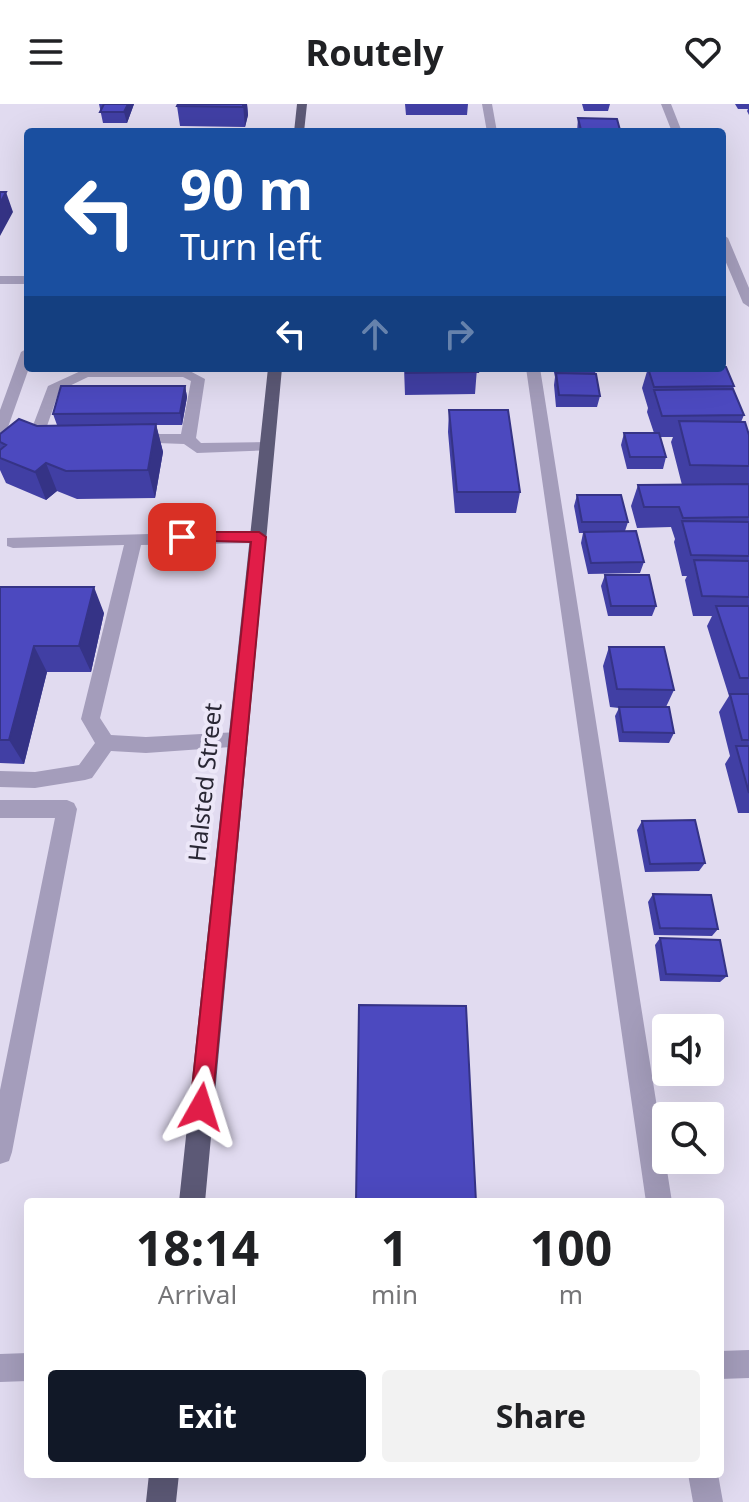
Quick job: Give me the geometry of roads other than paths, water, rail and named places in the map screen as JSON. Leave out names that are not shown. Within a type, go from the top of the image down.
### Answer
[{"type":"main road","points":[[299,128],[302,104]]},
{"type":"main road","name":"Halsted Street","points":[[192,1198],[275,372]]},
{"type":"main road","points":[[161,1502],[164,1478]]},
{"type":"street","points":[[487,104],[491,128]]},
{"type":"street","points":[[666,104],[675,128]]},
{"type":"street","points":[[726,245],[744,279],[749,303]]},
{"type":"street","points":[[0,280],[24,280]]},
{"type":"street","points":[[0,429],[24,363]]},
{"type":"street","points":[[534,372],[658,1198]]},
{"type":"street","points":[[75,440],[63,440],[39,428],[53,389],[85,373],[103,379],[186,373],[198,379],[188,439]]},
{"type":"street","points":[[118,440],[151,433],[188,439],[197,448],[268,447]]},
{"type":"street","points":[[13,542],[259,537]]},
{"type":"street","points":[[106,743],[90,719],[134,539]]},
{"type":"street","points":[[106,743],[146,745],[238,740]]},
{"type":"street","points":[[0,779],[35,780],[85,772],[106,743]]},
{"type":"street","points":[[0,809],[67,809],[0,1152]]},
{"type":"street","points":[[724,1365],[749,1364]]},
{"type":"street","points":[[0,1368],[24,1367]]},
{"type":"street","points":[[704,1478],[708,1502]]}]
